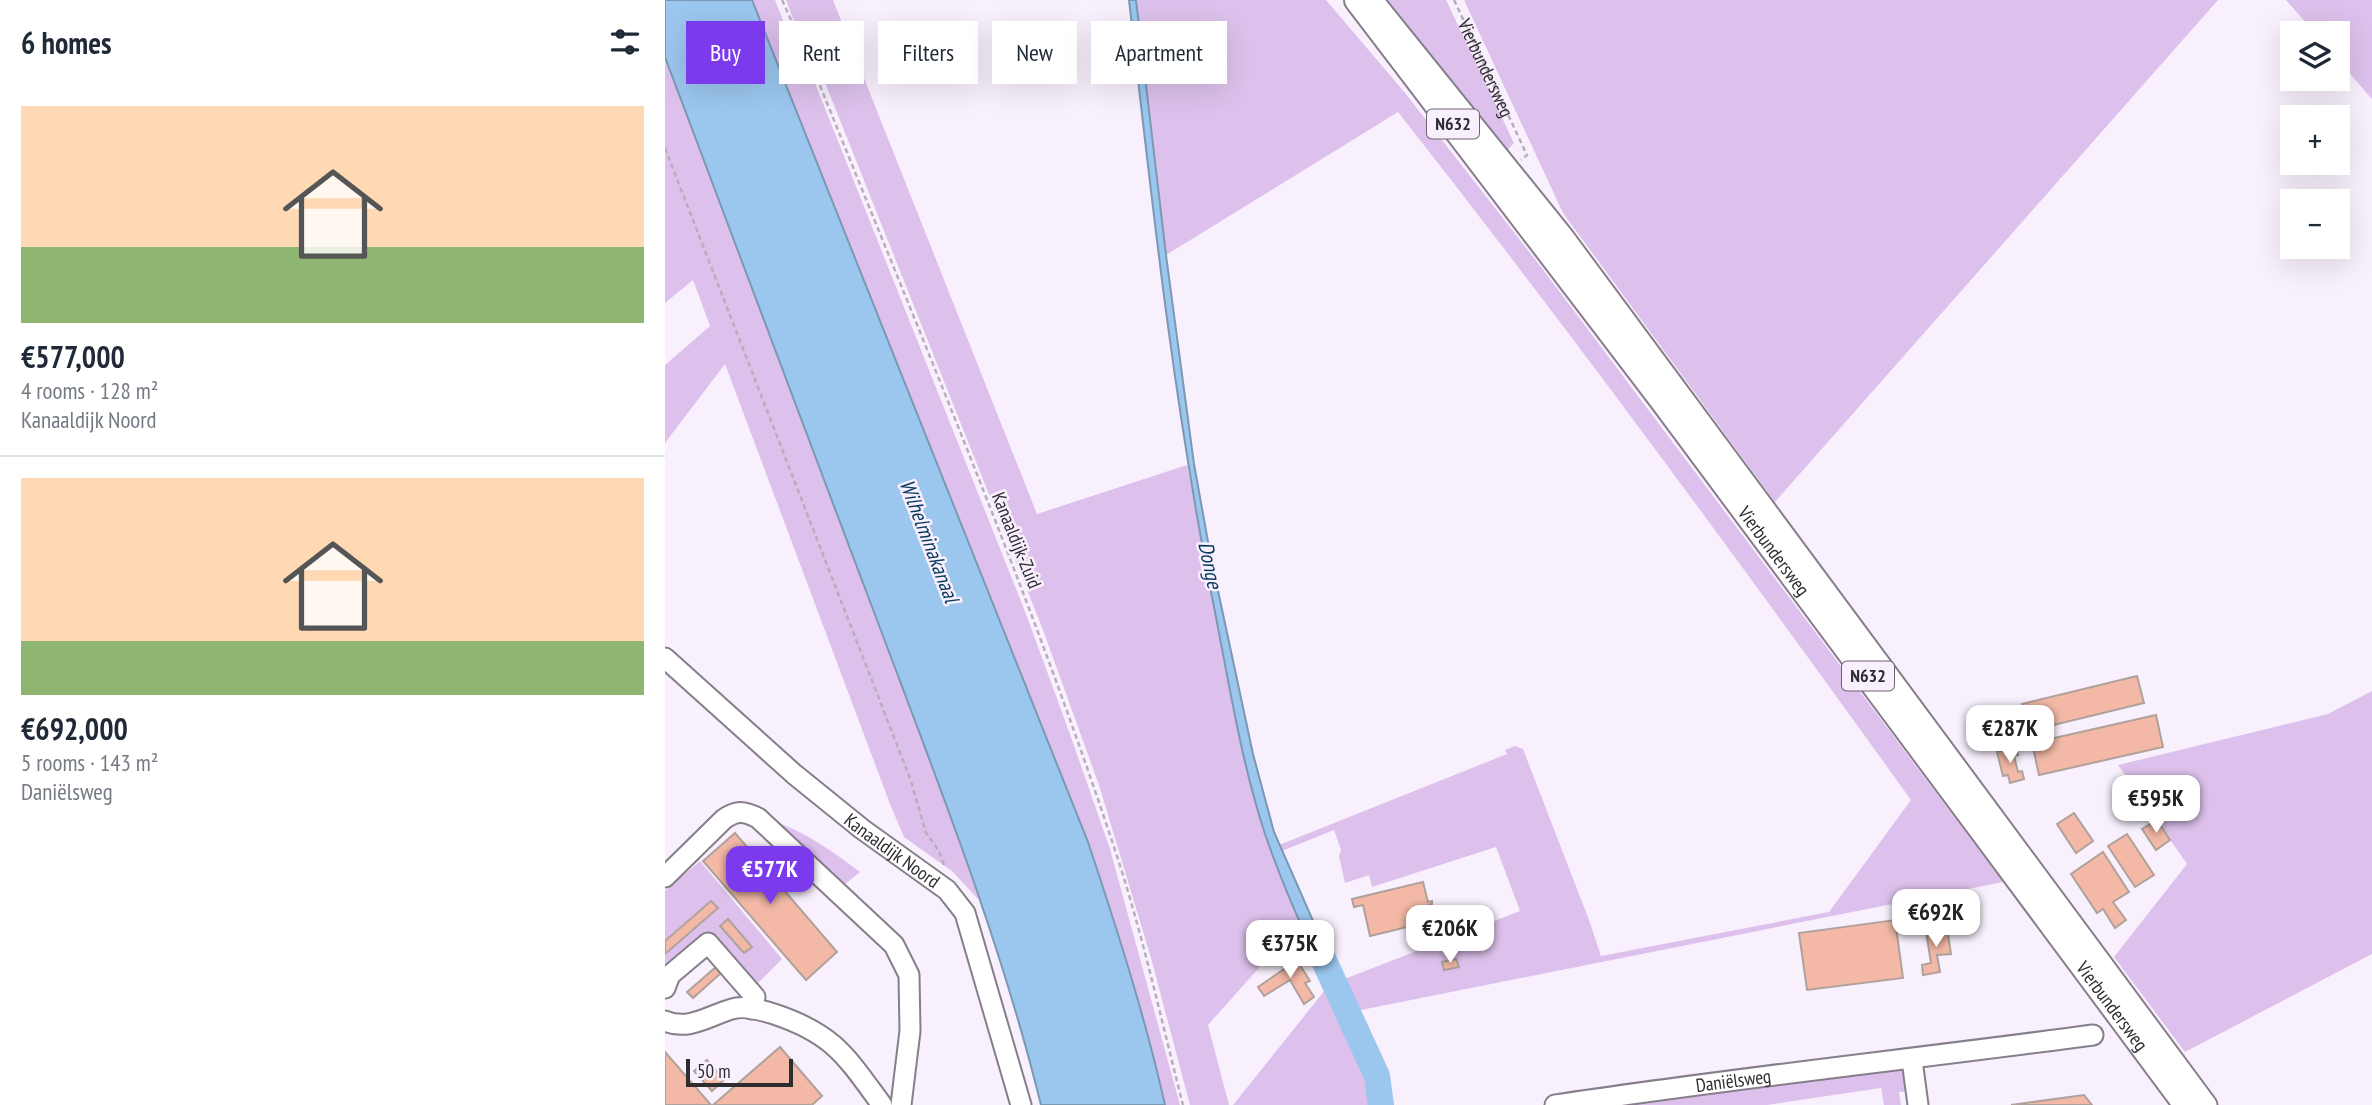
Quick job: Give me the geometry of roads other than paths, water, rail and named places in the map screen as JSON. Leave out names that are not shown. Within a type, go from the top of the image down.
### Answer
[{"type":"main road","name":"Vierbundersweg","points":[[1357,0],[1503,174],[1556,243],[2091,963],[2186,1105]]},
{"type":"street","name":"Vierbundersweg","points":[[1373,0],[1503,174]]},
{"type":"street","name":"Kanaaldijk Noord","points":[[665,658],[795,774],[862,829],[947,890],[965,913],[1021,1105]]},
{"type":"street","points":[[665,877],[724,819],[734,812],[744,811],[758,818],[894,945],[909,975],[911,1031],[901,1105]]},
{"type":"street","points":[[665,988],[670,975],[708,943],[755,997],[752,1009]]},
{"type":"street","name":"Vierbundersweg","points":[[2091,963],[2207,1105]]},
{"type":"street","points":[[665,1021],[676,1026],[688,1025],[735,1008],[761,1010],[800,1023],[843,1052],[882,1105]]},
{"type":"street","name":"Daniëlsweg","points":[[1555,1105],[1702,1083],[1912,1060],[2093,1035]]},
{"type":"street","points":[[1912,1060],[1918,1105]]},
{"type":"water","name":"Wilhelminakanaal","points":[[665,0],[752,0],[760,21],[686,21],[686,84],[765,84],[765,33],[779,68],[779,84],[786,84],[1088,842],[1130,973],[1165,1105],[1041,1105],[1007,984],[968,864],[665,57]]},
{"type":"water","points":[[1129,0],[1136,0],[1138,21],[1131,21]]},
{"type":"water","points":[[1139,84],[1146,84],[1194,464],[1211,558],[1253,754],[1274,832],[1339,980],[1329,985],[1295,911],[1265,834],[1236,722],[1187,456],[1155,229]]},
{"type":"waterway","name":"Donge","points":[[1320,952],[1377,1076],[1381,1105]]}]
